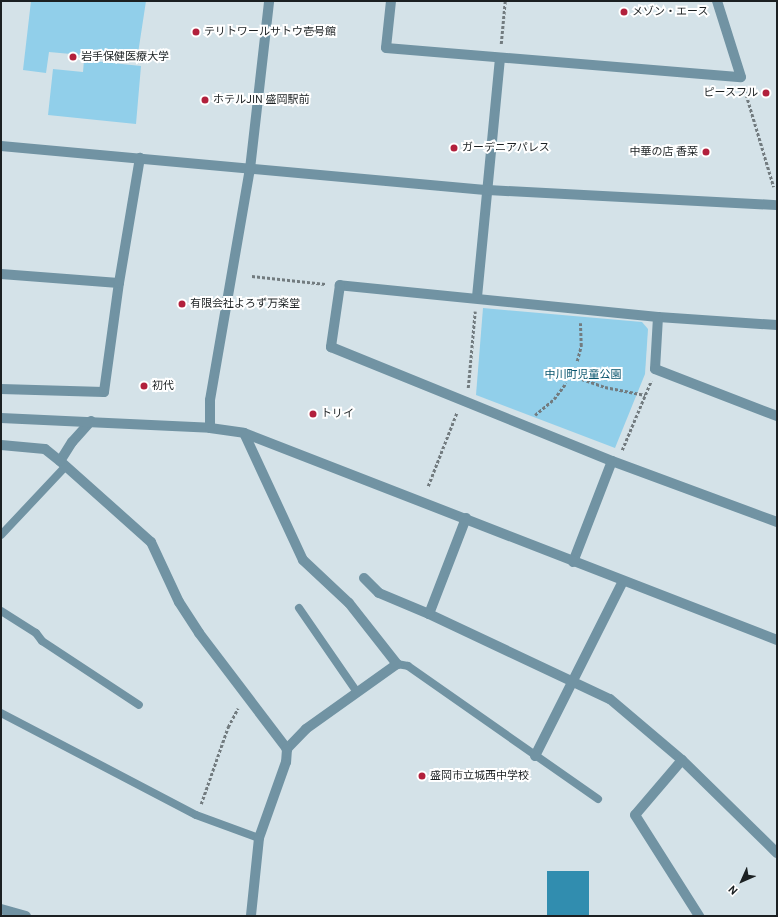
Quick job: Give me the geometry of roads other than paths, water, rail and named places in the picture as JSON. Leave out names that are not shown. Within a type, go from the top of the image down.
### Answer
[{"type":"street","points":[[210,428],[210,400],[250,169],[269,1]]},
{"type":"street","points":[[391,1],[386,48],[500,59],[741,77],[717,1]]},
{"type":"street","points":[[476,297],[488,190],[500,59]]},
{"type":"street","points":[[1,146],[488,190],[777,205]]},
{"type":"street","points":[[1,389],[104,392],[119,283],[140,158]]},
{"type":"street","points":[[1,274],[119,283]]},
{"type":"street","points":[[777,325],[658,317],[476,297],[340,286],[332,347],[528,427],[777,522]]},
{"type":"street","points":[[658,317],[655,369],[777,416]]},
{"type":"street","points":[[1,418],[22,420],[91,421],[210,428],[244,433],[777,640]]},
{"type":"street","points":[[63,463],[72,442],[91,421]]},
{"type":"street","points":[[244,433],[303,560],[350,603],[397,664],[306,729],[287,749],[286,762],[259,838],[251,916]]},
{"type":"street","points":[[1,445],[45,449],[63,463],[151,542],[179,602],[199,633],[287,749]]},
{"type":"street","points":[[573,562],[615,461]]},
{"type":"street","points":[[429,614],[466,518]]},
{"type":"street","points":[[364,578],[379,593],[429,614],[610,699],[682,760],[777,853]]},
{"type":"street","points":[[536,756],[623,581]]},
{"type":"street","points":[[682,760],[635,815],[699,916]]},
{"type":"street","points":[[1,909],[26,916]]},
{"type":"lane","points":[[1,535],[63,463]]},
{"type":"lane","points":[[299,608],[357,692]]},
{"type":"lane","points":[[1,611],[36,633],[42,641],[139,705]]},
{"type":"lane","points":[[397,664],[408,666],[598,800]]},
{"type":"lane","points":[[1,713],[196,816],[259,838]]},
{"type":"place","name":"メゾン・エース","points":[[624,12]]},
{"type":"place","name":"テリトワールサトウ壱号館","points":[[196,32]]},
{"type":"place","name":"岩手保健医療大学","points":[[73,57]]},
{"type":"place","name":"ピースフル","points":[[766,93]]},
{"type":"place","name":"ホテルJIN 盛岡駅前","points":[[205,100]]},
{"type":"place","name":"ガーデニアパレス","points":[[454,148]]},
{"type":"place","name":"中華の店 香菜","points":[[706,152]]},
{"type":"place","name":"有限会社よろず万楽堂","points":[[182,304]]},
{"type":"place","name":"初代","points":[[144,386]]},
{"type":"place","name":"トリイ","points":[[313,414]]},
{"type":"place","name":"盛岡市立城西中学校","points":[[422,776]]},
{"type":"park label","name":"中川町児童公園","points":[[583,375]]}]
